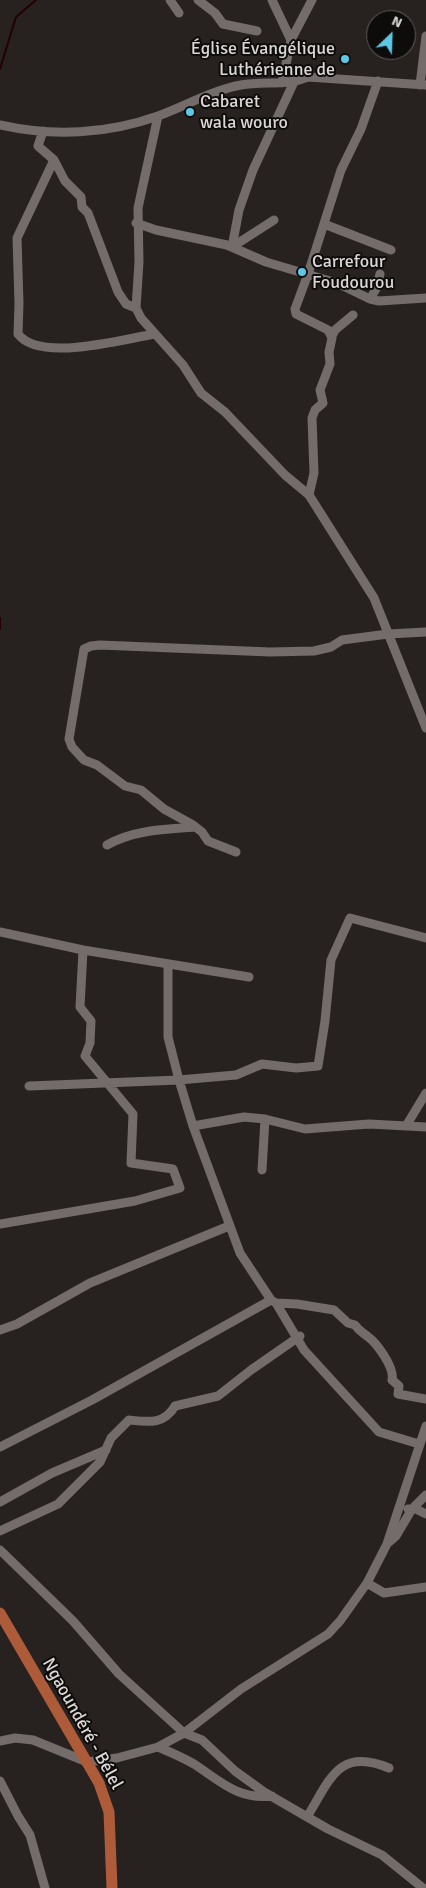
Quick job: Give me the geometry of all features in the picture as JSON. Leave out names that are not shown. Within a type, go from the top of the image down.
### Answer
[{"type":"main road","name":"Ngaoundéré - Bélel","points":[[0,1613],[99,1783],[109,1812],[112,1888]]},
{"type":"street","points":[[198,0],[215,13],[223,24],[257,31]]},
{"type":"street","points":[[272,0],[291,40]]},
{"type":"street","points":[[282,83],[291,40],[312,0]]},
{"type":"street","points":[[172,2],[178,13]]},
{"type":"street","points":[[0,125],[43,131],[97,132],[130,125],[158,116],[240,85],[293,84],[308,78],[423,85],[426,36]]},
{"type":"street","points":[[332,336],[328,330],[294,312],[341,170],[361,128],[378,81]]},
{"type":"street","points":[[232,247],[239,210],[253,170],[293,84]]},
{"type":"street","points":[[158,116],[136,223],[139,262],[136,308],[141,318],[184,365],[201,394],[225,412],[285,475],[309,495],[374,598],[426,728]]},
{"type":"street","points":[[43,131],[38,146],[54,160],[65,181],[81,197],[82,207],[88,213],[118,292],[126,304],[136,308]]},
{"type":"street","points":[[54,160],[17,238],[18,334],[26,342],[54,350],[155,334]]},
{"type":"street","points":[[232,247],[274,220]]},
{"type":"street","points":[[136,223],[156,230],[232,247],[266,262],[337,283],[370,299],[379,301],[426,298]]},
{"type":"street","points":[[324,224],[391,250]]},
{"type":"street","points":[[370,299],[376,289],[380,274]]},
{"type":"street","points":[[309,495],[314,473],[312,418],[315,410],[323,402],[320,390],[330,364],[329,352],[332,336],[334,330],[353,315]]},
{"type":"street","points":[[236,852],[208,841],[195,826],[164,809],[141,790],[125,786],[98,764],[84,760],[72,747],[69,739],[84,650],[91,646],[100,645],[270,652],[314,651],[331,647],[342,640],[388,634],[426,632]]},
{"type":"street","points":[[107,844],[114,840],[151,831],[195,826]]},
{"type":"street","points":[[30,1086],[179,1080],[236,1074],[262,1064],[296,1068],[318,1066],[331,960],[350,918],[426,938]]},
{"type":"street","points":[[0,932],[84,950],[249,977]]},
{"type":"street","points":[[0,1224],[135,1201],[180,1188],[173,1169],[131,1164],[132,1114],[85,1056],[90,1043],[91,1021],[80,1007],[84,950]]},
{"type":"street","points":[[168,964],[168,1037],[193,1126],[240,1253],[298,1337],[304,1350],[379,1432],[419,1444]]},
{"type":"street","points":[[406,1126],[426,1092]]},
{"type":"street","points":[[193,1126],[244,1117],[305,1129],[369,1124],[426,1127]]},
{"type":"street","points":[[262,1170],[265,1120]]},
{"type":"street","points":[[0,1330],[17,1324],[90,1283],[229,1226]]},
{"type":"street","points":[[0,1447],[92,1400],[273,1302],[334,1310],[348,1323],[355,1325],[358,1331],[366,1335],[388,1360],[394,1374],[392,1380],[399,1386],[398,1394],[426,1399]]},
{"type":"street","points":[[0,1531],[58,1504],[100,1462],[111,1438],[129,1420],[155,1423],[170,1414],[175,1406],[218,1396],[298,1337]]},
{"type":"street","points":[[0,1740],[15,1738],[32,1740],[87,1762],[117,1758],[158,1747],[184,1733],[241,1689],[328,1634],[340,1621],[367,1583],[387,1544],[426,1426]]},
{"type":"street","points":[[0,1502],[52,1473],[106,1450]]},
{"type":"street","points":[[387,1544],[396,1536],[412,1510],[426,1495]]},
{"type":"street","points":[[400,1504],[426,1514]]},
{"type":"street","points":[[0,1550],[73,1621],[119,1674],[184,1733],[202,1740],[235,1771],[272,1796],[307,1817],[382,1855],[423,1888]]},
{"type":"street","points":[[367,1583],[384,1593],[426,1586]]},
{"type":"street","points":[[158,1747],[192,1763],[240,1793],[256,1798],[272,1796]]},
{"type":"street","points":[[307,1817],[336,1770],[342,1766],[348,1763],[367,1762],[389,1768]]},
{"type":"street","points":[[0,1781],[30,1835],[45,1888]]},
{"type":"waterway","points":[[0,69],[16,17],[36,0]]},
{"type":"waterway","points":[[0,618],[0,629]]},
{"type":"place","name":"Église Évangélique Luthérienne de","points":[[345,59]]},
{"type":"place","name":"Cabaret wala wouro","points":[[190,112]]},
{"type":"place","name":"Carrefour Foudourou","points":[[302,272]]}]
